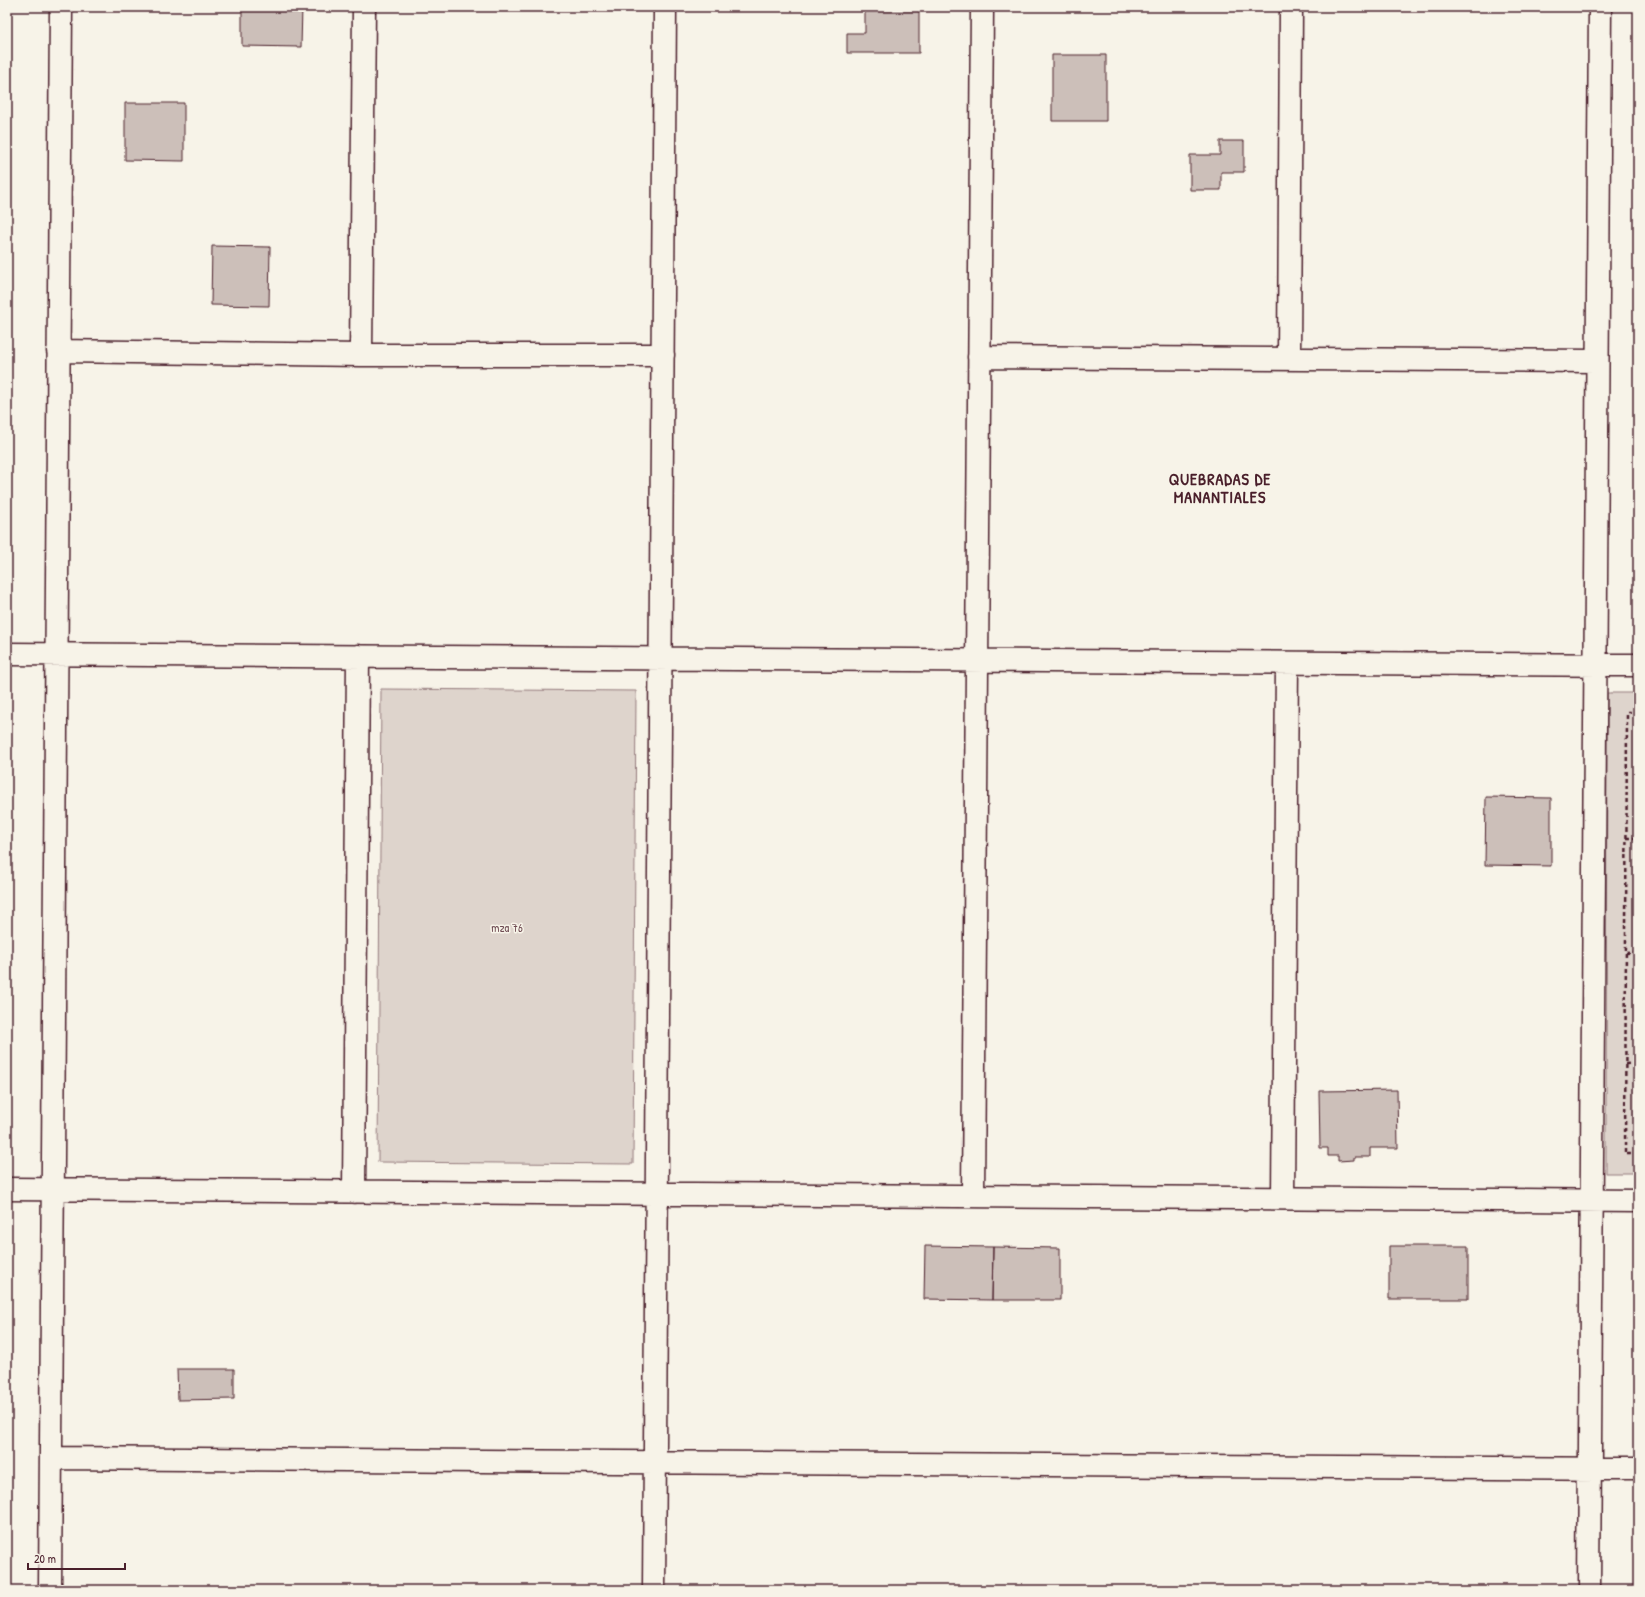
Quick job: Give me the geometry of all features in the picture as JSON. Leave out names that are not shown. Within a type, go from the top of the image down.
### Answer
[{"type":"street","points":[[50,1590],[61,7]]},
{"type":"street","points":[[361,355],[364,7]]},
{"type":"street","points":[[654,1590],[665,7]]},
{"type":"street","points":[[973,1196],[982,7]]},
{"type":"street","points":[[1289,359],[1291,7]]},
{"type":"street","points":[[1589,1590],[1600,7]]},
{"type":"street","points":[[58,351],[361,355],[663,355]]},
{"type":"street","points":[[979,357],[1597,361]]},
{"type":"street","points":[[7,654],[1638,665]]},
{"type":"street","points":[[354,1192],[358,656]]},
{"type":"street","points":[[1283,1198],[1286,663]]},
{"type":"street","points":[[7,1189],[1638,1201]]},
{"type":"street","points":[[51,1458],[1638,1469]]},
{"type":"path","points":[[1638,712],[1627,712],[1625,1064],[1625,1154],[1638,1154]]},
{"type":"path","points":[[1626,838],[1638,838]]},
{"type":"path","points":[[1626,952],[1638,952]]},
{"type":"path","points":[[1625,1064],[1638,1064]]},
{"type":"green space","name":"mza 76","points":[[381,689],[636,691],[633,1164],[378,1162]]},
{"type":"green space","points":[[1607,693],[1638,693],[1638,1173],[1606,1173]]},
{"type":"building","points":[[242,7],[302,7],[301,47],[242,46]]},
{"type":"building","points":[[865,7],[919,7],[919,53],[847,53],[847,33],[865,33]]},
{"type":"building","points":[[1052,55],[1106,55],[1106,121],[1052,121]]},
{"type":"building","points":[[125,103],[184,103],[184,161],[125,160]]},
{"type":"building","points":[[1220,141],[1244,141],[1244,172],[1221,172],[1221,190],[1190,190],[1190,155],[1220,155]]},
{"type":"building","points":[[212,246],[270,247],[269,306],[211,305]]},
{"type":"building","points":[[1486,797],[1551,798],[1551,866],[1485,865]]},
{"type":"building","points":[[1397,1090],[1398,1148],[1370,1148],[1370,1157],[1354,1157],[1354,1160],[1338,1161],[1338,1156],[1328,1156],[1328,1148],[1320,1148],[1319,1091]]},
{"type":"building","points":[[925,1246],[993,1247],[992,1300],[924,1299]]},
{"type":"building","points":[[1389,1246],[1468,1246],[1468,1299],[1389,1299]]},
{"type":"building","points":[[993,1247],[1060,1248],[1060,1300],[992,1300]]},
{"type":"building","points":[[177,1369],[234,1369],[234,1399],[178,1400]]},
{"type":"district","name":"QUEBRADAS DE MANANTIALES","points":[[1220,488]]}]
